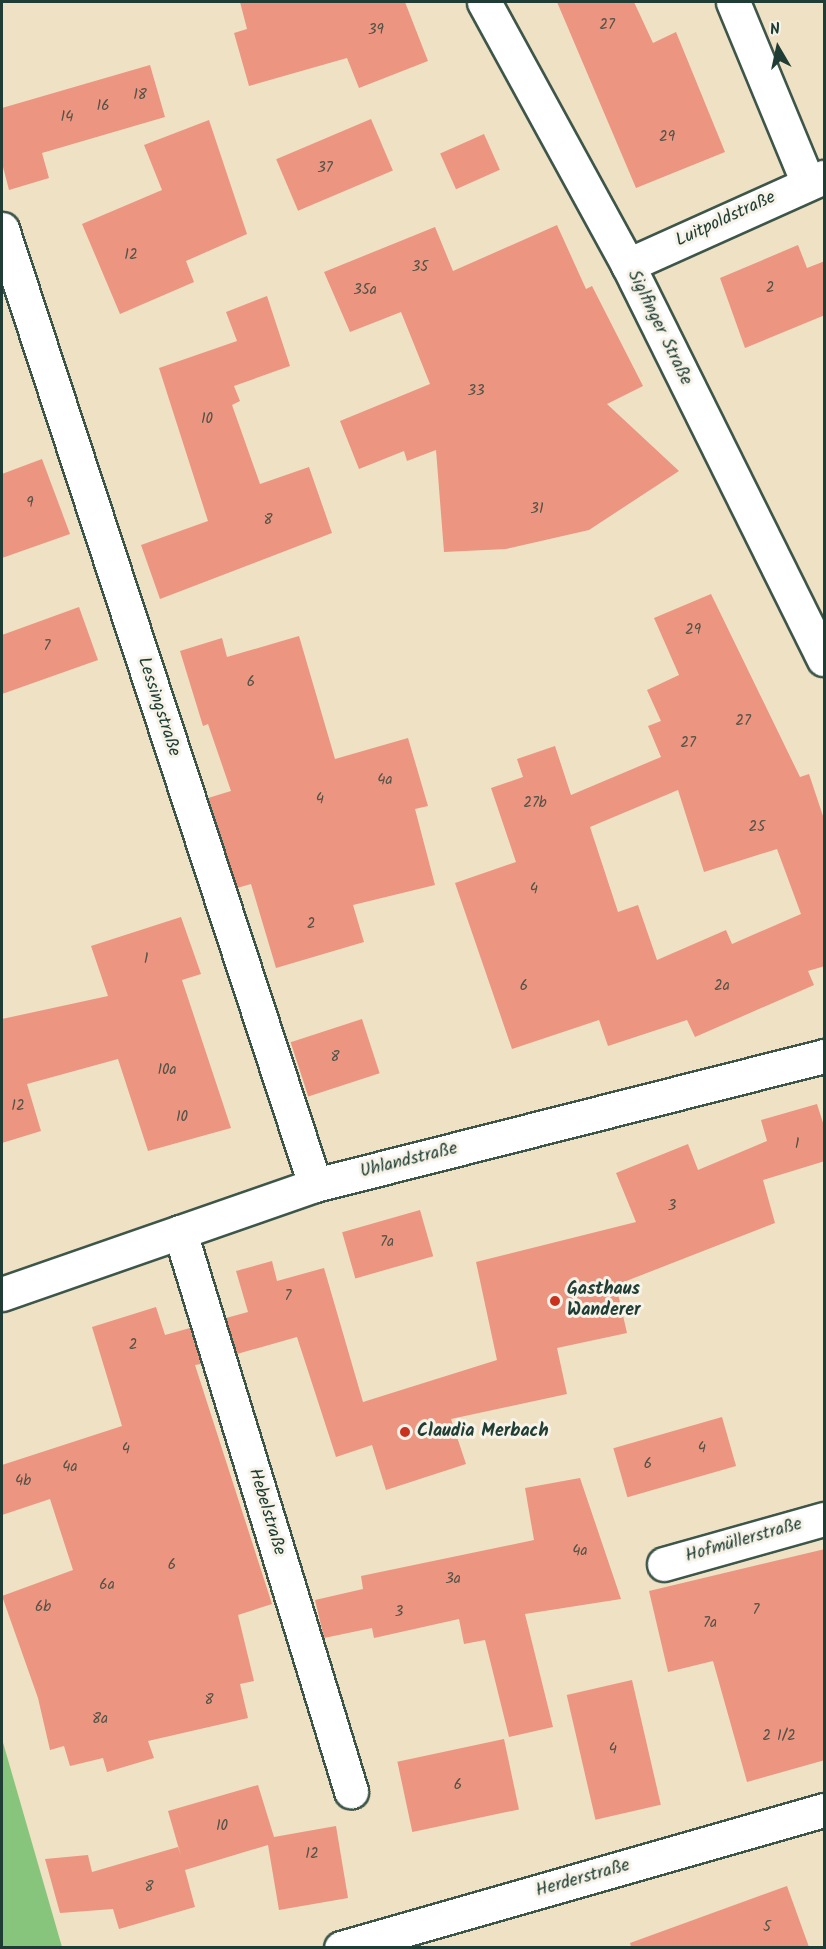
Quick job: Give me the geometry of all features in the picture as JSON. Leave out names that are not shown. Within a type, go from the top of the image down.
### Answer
[{"type":"street","name":"Siglfinger Straße","points":[[484,2],[628,266],[816,621],[825,659]]},
{"type":"street","points":[[733,2],[816,180]]},
{"type":"street","name":"Luitpoldstraße","points":[[628,266],[816,180]]},
{"type":"street","name":"Lessingstraße","points":[[2,229],[315,1185]]},
{"type":"street","name":"Uhlandstraße","points":[[2,1294],[315,1185],[825,1056]]},
{"type":"street","name":"Hebelstraße","points":[[180,1232],[351,1791]]},
{"type":"street","name":"Hofmüllerstraße","points":[[664,1564],[825,1519]]},
{"type":"street","name":"Herderstraße","points":[[341,1947],[825,1810]]},
{"type":"green space","points":[[2,1739],[62,1947],[2,1947]]},
{"type":"building","points":[[240,2],[405,2],[428,61],[359,88],[347,58],[249,86],[234,33],[247,29]]},
{"type":"building","points":[[557,2],[634,2],[653,43],[676,32],[725,152],[636,188]]},
{"type":"building","points":[[150,65],[165,117],[42,153],[49,178],[9,190],[2,163],[2,108]]},
{"type":"building","points":[[371,119],[393,171],[298,211],[276,159]]},
{"type":"building","points":[[209,120],[247,234],[186,261],[194,282],[120,314],[82,224],[162,190],[144,145]]},
{"type":"building","points":[[484,134],[500,170],[456,189],[440,154]]},
{"type":"building","points":[[557,225],[586,289],[592,286],[643,386],[607,404],[679,471],[589,530],[506,549],[444,552],[436,450],[407,461],[404,451],[359,469],[340,421],[430,384],[401,312],[350,332],[324,272],[435,227],[453,271]]},
{"type":"building","points":[[798,245],[807,268],[825,261],[825,315],[745,348],[720,278]]},
{"type":"building","points":[[267,296],[290,366],[234,386],[240,401],[232,405],[260,484],[309,467],[332,533],[160,599],[141,545],[208,521],[159,368],[237,341],[226,312]]},
{"type":"building","points":[[42,459],[70,534],[2,558],[2,474]]},
{"type":"building","points":[[711,594],[800,777],[809,774],[825,822],[825,966],[808,971],[814,985],[695,1037],[687,1020],[608,1046],[599,1020],[512,1049],[455,883],[516,862],[491,788],[523,777],[517,759],[555,746],[571,795],[661,757],[648,726],[661,721],[647,690],[679,675],[654,618]],"holes":[[[678,790],[704,872],[777,849],[801,914],[732,944],[726,930],[657,960],[638,905],[618,912],[590,827]]]},
{"type":"building","points":[[79,607],[98,660],[2,694],[2,635]]},
{"type":"building","points":[[299,636],[335,759],[408,738],[428,806],[415,809],[435,885],[353,905],[364,942],[276,968],[251,884],[237,888],[208,798],[231,791],[208,724],[203,726],[180,651],[222,638],[227,657]]},
{"type":"building","points":[[181,917],[201,974],[182,980],[231,1128],[148,1151],[118,1059],[27,1084],[41,1131],[2,1143],[2,1019],[108,996],[91,946]]},
{"type":"building","points":[[362,1019],[380,1073],[308,1096],[291,1042]]},
{"type":"building","points":[[817,1104],[825,1129],[825,1161],[763,1180],[775,1223],[616,1285],[627,1333],[557,1348],[567,1394],[451,1419],[466,1464],[386,1490],[372,1445],[336,1457],[297,1337],[237,1354],[226,1318],[248,1312],[236,1271],[272,1261],[277,1281],[324,1268],[363,1402],[497,1360],[476,1262],[636,1222],[616,1173],[688,1144],[698,1170],[767,1141],[761,1120]]},
{"type":"building","points":[[420,1210],[433,1256],[355,1278],[342,1232]]},
{"type":"building","points":[[156,1307],[165,1335],[190,1328],[201,1364],[195,1365],[272,1604],[238,1615],[254,1681],[240,1684],[248,1718],[148,1741],[154,1758],[107,1772],[103,1758],[70,1766],[64,1746],[50,1750],[38,1698],[2,1596],[73,1570],[50,1499],[2,1515],[2,1465],[122,1426],[92,1327]]},
{"type":"building","points":[[722,1417],[736,1466],[627,1497],[613,1448]]},
{"type":"building","points":[[580,1478],[621,1599],[525,1614],[553,1727],[509,1737],[485,1640],[464,1644],[459,1619],[374,1638],[372,1628],[324,1638],[315,1600],[363,1589],[361,1576],[534,1540],[525,1488]]},
{"type":"building","points":[[825,1549],[825,1760],[747,1782],[713,1661],[668,1672],[649,1591]]},
{"type":"building","points":[[632,1680],[661,1805],[596,1820],[567,1695]]},
{"type":"building","points":[[504,1739],[519,1809],[412,1832],[397,1762]]},
{"type":"building","points":[[258,1785],[274,1837],[336,1826],[348,1898],[279,1910],[268,1845],[185,1870],[195,1907],[119,1929],[113,1909],[60,1913],[45,1859],[88,1855],[92,1872],[178,1847],[181,1856],[168,1811]]},
{"type":"building","points":[[787,1886],[809,1947],[631,1947],[630,1943]]},
{"type":"place","name":"Gasthaus Wanderer","points":[[555,1301]]},
{"type":"place","name":"Claudia Merbach","points":[[405,1432]]}]
